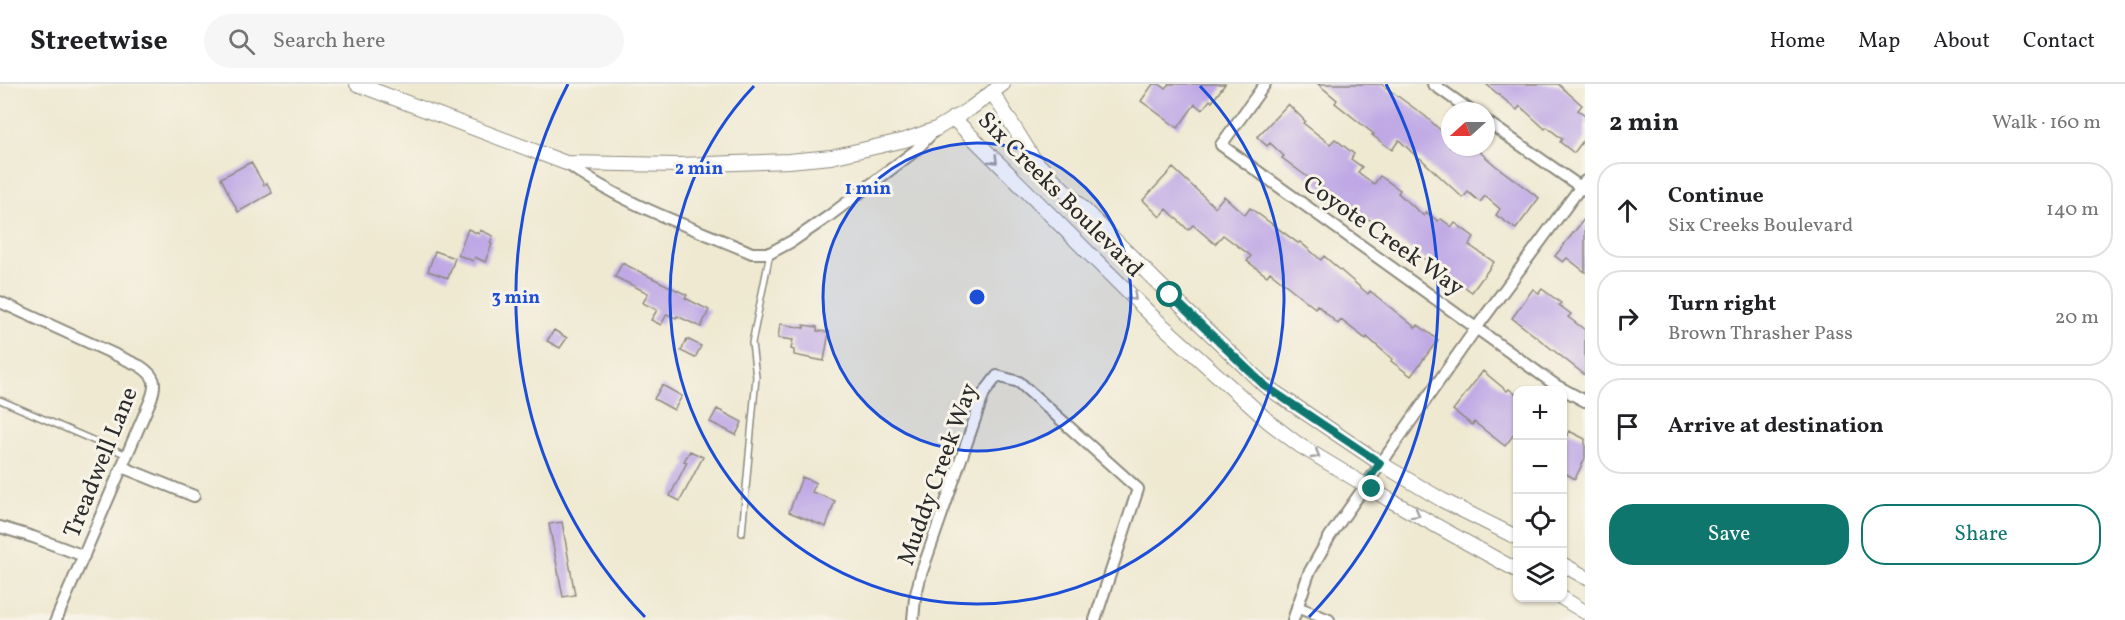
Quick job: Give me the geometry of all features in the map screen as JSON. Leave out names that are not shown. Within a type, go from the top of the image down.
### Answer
[{"type":"street","points":[[357,84],[566,163],[591,182],[650,210],[752,253],[770,253],[794,240],[915,151],[936,129]]},
{"type":"street","name":"Coyote Creek Way","points":[[1265,84],[1221,145],[1557,386],[1585,401]]},
{"type":"street","points":[[1432,84],[1458,102]]},
{"type":"street","points":[[566,163],[713,165],[831,156],[905,140],[936,129],[997,88]]},
{"type":"street","name":"Six Creeks Boulevard","points":[[997,88],[1035,161],[1264,385],[1380,463],[1442,500],[1513,536]]},
{"type":"street","name":"Six Creeks Boulevard","points":[[953,118],[1145,309],[1249,405],[1299,445],[1513,568]]},
{"type":"street","points":[[1293,620],[1319,553],[1477,327],[1584,186],[1495,128]]},
{"type":"street","name":"Treadwell Lane","points":[[0,302],[140,366],[154,380],[155,388],[56,620]]},
{"type":"street","name":"Muddy Creek Way","points":[[913,620],[921,574],[984,393],[997,376],[1019,382],[1138,489],[1095,620]]},
{"type":"street","points":[[122,467],[194,496]]},
{"type":"street","points":[[0,527],[84,556]]},
{"type":"street","points":[[1567,567],[1585,578]]},
{"type":"street","points":[[1567,600],[1585,612]]},
{"type":"street","points":[[1297,607],[1329,620]]},
{"type":"lane","points":[[742,533],[756,377],[752,343],[770,253]]},
{"type":"lane","points":[[0,400],[127,455]]},
{"type":"building","points":[[1153,84],[1159,84],[1165,88],[1169,84],[1225,84],[1212,102],[1210,100],[1202,110],[1195,104],[1178,128],[1141,101]]},
{"type":"building","points":[[1318,84],[1381,84],[1441,131],[1441,156],[1484,156],[1539,198],[1516,229],[1496,215],[1500,209],[1485,196],[1480,202],[1468,192],[1463,198],[1399,140],[1392,150],[1335,103],[1337,100]]},
{"type":"building","points":[[1486,84],[1558,84],[1582,105],[1578,110],[1585,115],[1585,138],[1574,153],[1547,127],[1545,129],[1520,106],[1517,110]]},
{"type":"building","points":[[1288,104],[1305,121],[1303,123],[1330,144],[1335,139],[1354,154],[1351,159],[1362,167],[1358,172],[1374,184],[1380,176],[1400,190],[1398,193],[1424,216],[1426,212],[1452,227],[1455,223],[1474,237],[1469,245],[1494,262],[1472,292],[1399,241],[1378,222],[1376,224],[1351,208],[1302,173],[1282,158],[1284,156],[1270,143],[1267,146],[1257,137]]},
{"type":"building","points":[[251,162],[264,185],[267,183],[272,193],[238,212],[221,178]]},
{"type":"building","points":[[1173,168],[1215,207],[1224,196],[1245,215],[1250,208],[1298,243],[1300,242],[1321,260],[1324,256],[1368,294],[1370,291],[1416,328],[1418,325],[1438,340],[1411,376],[1391,361],[1392,359],[1367,337],[1366,339],[1341,320],[1338,324],[1317,305],[1315,308],[1270,272],[1267,276],[1247,261],[1251,256],[1223,235],[1215,244],[1193,225],[1188,230],[1167,209],[1160,217],[1143,200]]},
{"type":"building","points":[[1585,218],[1585,272],[1567,258],[1563,262],[1555,256]]},
{"type":"building","points":[[468,229],[479,234],[480,230],[493,236],[485,262],[475,257],[473,261],[458,255]]},
{"type":"building","points":[[435,251],[455,258],[448,278],[428,271]]},
{"type":"building","points":[[622,263],[687,295],[685,298],[709,310],[701,327],[667,314],[661,325],[651,320],[657,310],[643,303],[648,293],[615,277]]},
{"type":"building","points":[[1533,289],[1539,293],[1542,289],[1561,303],[1559,305],[1571,314],[1568,317],[1585,330],[1585,375],[1512,318]]},
{"type":"building","points":[[780,324],[804,328],[804,325],[817,327],[817,331],[829,332],[824,361],[794,355],[794,350],[791,349],[793,340],[778,338]]},
{"type":"building","points":[[554,330],[567,338],[560,348],[547,341]]},
{"type":"building","points":[[687,339],[701,346],[695,358],[681,351]]},
{"type":"building","points":[[1483,371],[1507,391],[1509,389],[1513,392],[1513,436],[1505,446],[1474,422],[1472,425],[1453,410]]},
{"type":"building","points":[[662,385],[682,396],[674,410],[654,399]]},
{"type":"building","points":[[717,409],[742,422],[736,435],[710,422]]},
{"type":"building","points":[[1569,431],[1585,439],[1585,458],[1575,479],[1567,474]]},
{"type":"building","points":[[690,451],[703,457],[680,501],[670,496]]},
{"type":"building","points":[[802,477],[816,483],[812,492],[835,501],[826,527],[789,512]]},
{"type":"building","points":[[562,522],[575,595],[563,597],[549,524]]},
{"type":"route","points":[[1170,295],[1264,385],[1380,463],[1365,485],[1372,489]]}]
